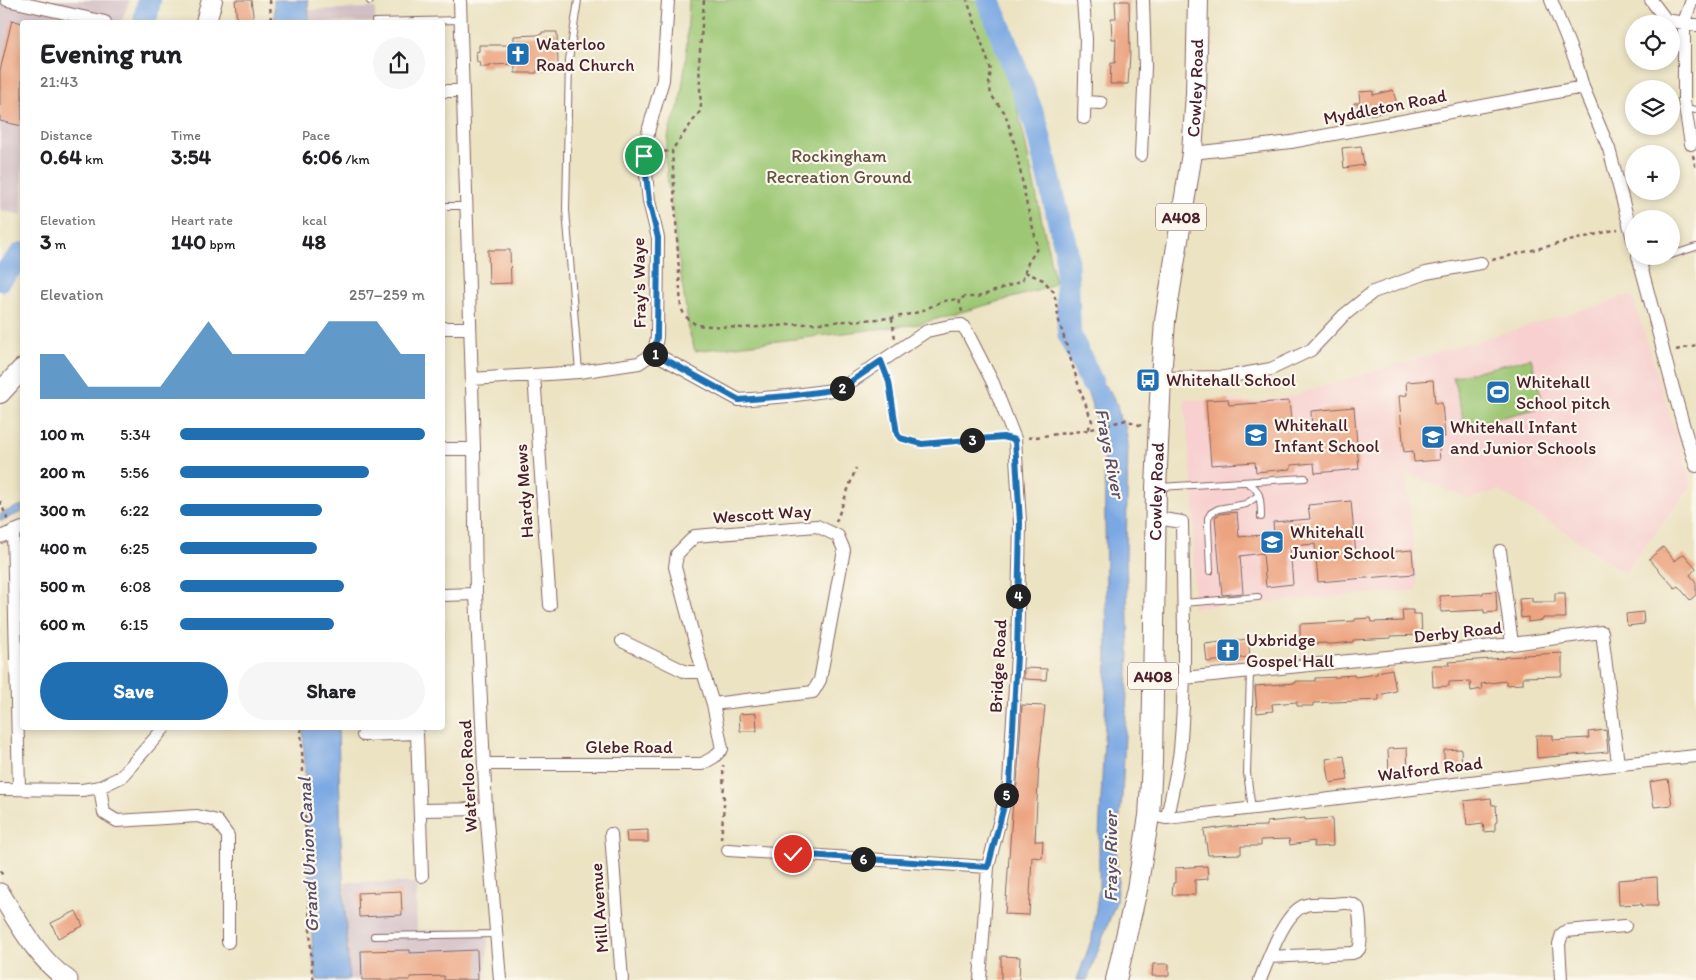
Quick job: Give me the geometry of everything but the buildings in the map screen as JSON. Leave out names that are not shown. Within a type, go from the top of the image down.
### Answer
[{"type":"main road","points":[[207,20],[212,0]]},
{"type":"main road","name":"Cowley Road","points":[[1116,980],[1158,817],[1152,763],[1156,488],[1161,378],[1165,321],[1192,153],[1196,93],[1198,0]]},
{"type":"main road","points":[[0,393],[20,371]]},
{"type":"street","points":[[7,0],[96,20]]},
{"type":"street","name":"Waterloo Road","points":[[460,0],[474,449],[476,594],[486,809],[500,980]]},
{"type":"street","name":"Fray's Waye","points":[[472,379],[579,372],[638,363],[654,353],[657,337],[658,238],[649,201],[644,156],[649,128],[663,80],[668,0]]},
{"type":"street","points":[[1083,0],[1086,39],[1084,118]]},
{"type":"street","points":[[1142,155],[1146,67],[1143,0]]},
{"type":"street","points":[[1550,0],[1609,149],[1625,210]]},
{"type":"street","points":[[1651,0],[1666,20],[1690,24]]},
{"type":"street","points":[[1692,0],[1684,71],[1691,109],[1694,144]]},
{"type":"street","name":"Myddleton Road","points":[[1192,153],[1291,142],[1583,87]]},
{"type":"street","points":[[445,91],[463,91]]},
{"type":"street","points":[[1085,102],[1101,103]]},
{"type":"street","points":[[1161,378],[1225,376],[1271,369],[1311,350],[1343,316],[1373,292],[1426,273],[1480,263]]},
{"type":"street","points":[[1640,265],[1681,421],[1696,464]]},
{"type":"street","points":[[654,353],[739,400],[840,389],[928,331],[962,325],[967,332]]},
{"type":"street","points":[[445,328],[469,328]]},
{"type":"street","name":"Bridge Road","points":[[967,332],[993,383],[1015,440],[1020,523],[1017,655],[1010,783],[988,867],[980,980]]},
{"type":"street","name":"Hardy Mews","points":[[534,375],[550,605]]},
{"type":"street","points":[[445,449],[474,449]]},
{"type":"street","points":[[1156,518],[1182,522],[1184,603],[1184,678],[1180,752],[1158,817]]},
{"type":"street","name":"Wescott Way","points":[[817,526],[838,536],[844,550],[820,680],[813,692],[713,704],[703,672],[675,567],[678,554],[695,536],[817,526]]},
{"type":"street","points":[[0,537],[15,527]]},
{"type":"street","points":[[15,527],[19,789]]},
{"type":"street","points":[[1500,551],[1512,644]]},
{"type":"street","points":[[445,594],[476,594]]},
{"type":"street","name":"Derby Road","points":[[1184,678],[1512,644],[1602,632],[1618,764]]},
{"type":"street","points":[[622,641],[686,672],[703,672]]},
{"type":"street","points":[[713,704],[722,749]]},
{"type":"street","points":[[0,789],[82,790],[100,788],[121,777],[162,730]]},
{"type":"street","points":[[363,735],[417,733],[422,876]]},
{"type":"street","name":"Glebe Road","points":[[485,764],[702,764],[714,757],[722,749]]},
{"type":"street","name":"Walford Road","points":[[1158,817],[1252,809],[1696,756]]},
{"type":"street","points":[[100,788],[104,813],[117,821],[197,816],[217,821],[228,836],[228,942]]},
{"type":"street","points":[[420,810],[486,809]]},
{"type":"street","name":"Mill Avenue","points":[[611,834],[622,980]]},
{"type":"street","points":[[728,850],[988,867]]},
{"type":"street","points":[[0,893],[22,928],[64,979]]},
{"type":"street","points":[[1260,980],[1270,957],[1284,926],[1304,906],[1351,903],[1358,908],[1360,941],[1359,949],[1356,952],[1270,957]]},
{"type":"street","points":[[1561,980],[1559,944],[1562,934],[1566,931],[1625,926]]},
{"type":"lane","points":[[578,0],[569,60],[566,210],[579,372]]},
{"type":"lane","points":[[445,20],[461,20]]},
{"type":"lane","points":[[445,206],[466,206]]},
{"type":"lane","points":[[1680,252],[1696,247]]},
{"type":"lane","points":[[1156,488],[1305,478]]},
{"type":"lane","points":[[1246,482],[1257,489],[1261,517]]},
{"type":"lane","points":[[1210,571],[1208,518],[1211,513],[1218,509],[1246,504],[1259,495]]},
{"type":"lane","points":[[1184,603],[1258,597]]},
{"type":"lane","points":[[1250,672],[1247,774],[1252,809]]},
{"type":"lane","points":[[374,936],[496,934]]},
{"type":"path","points":[[270,0],[271,20]]},
{"type":"path","points":[[704,0],[699,63],[701,110],[672,150],[682,308],[685,316],[696,325],[744,328],[892,318],[919,312],[943,301],[978,297],[1022,281],[1028,263],[1038,247],[1011,131],[1005,113],[991,95],[989,82],[991,70],[967,0]]},
{"type":"path","points":[[1480,263],[1605,232]]},
{"type":"path","points":[[1025,272],[1043,280],[1054,292],[1059,321],[1080,390],[1092,421],[1088,430]]},
{"type":"path","points":[[959,299],[967,332]]},
{"type":"path","points":[[892,318],[896,352]]},
{"type":"path","points":[[1673,343],[1675,350],[1696,345]]},
{"type":"path","points":[[881,361],[889,382],[897,434],[900,438],[922,444],[1003,437],[1015,440],[1088,430],[1126,420]]},
{"type":"path","points":[[832,533],[856,468]]},
{"type":"path","points":[[0,501],[15,527]]},
{"type":"path","points":[[301,730],[312,973],[314,980]]},
{"type":"path","points":[[720,834],[724,805],[722,749]]},
{"type":"shaded area","points":[[0,0],[130,0],[122,20],[20,20],[20,215],[0,210]]},
{"type":"shaded area","points":[[375,8],[375,20],[309,20],[308,10]]},
{"type":"shaded area","name":"Whitehall Infant and Junior Schools","points":[[1632,295],[1692,485],[1624,573],[1558,527],[1498,490],[1469,499],[1406,473],[1418,590],[1193,608],[1194,499],[1184,399],[1254,402],[1294,395]]},
{"type":"shaded area","points":[[345,882],[416,883],[417,930],[487,929],[488,946],[485,977],[483,980],[349,980]]},
{"type":"green space","name":"Rockingham Recreation Ground","points":[[689,0],[981,0],[1012,89],[1055,282],[1047,288],[919,324],[695,351],[689,331],[665,152],[670,128],[680,103],[686,59]]},
{"type":"green space","name":"Whitehall School pitch","points":[[1531,358],[1544,407],[1465,426],[1453,377]]},
{"type":"water","points":[[274,0],[308,0],[309,20],[275,20]]},
{"type":"water","points":[[1088,351],[1103,384],[1110,391],[1117,405],[1120,420],[1124,421],[1128,443],[1126,557],[1129,652],[1122,797],[1116,852],[1118,878],[1116,902],[1087,980],[1077,980],[1092,938],[1099,888],[1099,837],[1107,656],[1104,453],[1088,393],[1072,354]]},
{"type":"water","points":[[20,506],[20,513],[0,521],[0,514]]},
{"type":"water","points":[[303,730],[338,730],[341,840],[349,980],[317,980],[313,959]]},
{"type":"waterway","points":[[145,20],[149,0]]},
{"type":"waterway","name":"Frays River","points":[[989,0],[1036,124],[1066,249],[1069,334],[1091,381]]},
{"type":"waterway","points":[[0,279],[20,256]]},
{"type":"place","name":"Waterloo Road Church","points":[[518,54]]},
{"type":"place","name":"Whitehall School","points":[[1148,380]]},
{"type":"place","name":"Whitehall School pitch","points":[[1498,392]]},
{"type":"place","name":"Whitehall Infant School","points":[[1256,435]]},
{"type":"place","name":"Whitehall Infant and Junior Schools","points":[[1433,437]]},
{"type":"place","name":"Whitehall Junior School","points":[[1272,542]]},
{"type":"place","name":"Uxbridge Gospel Hall","points":[[1228,650]]},
{"type":"route","points":[[644,156],[649,201],[658,238],[657,337],[654,353],[739,400],[840,389],[881,361],[889,382],[897,434],[900,438],[922,444],[1003,437],[1015,440],[1020,523],[1017,655],[1010,783],[988,867],[793,854]]},
{"type":"water label","name":"Grand Union Canal","points":[[308,855]]}]
